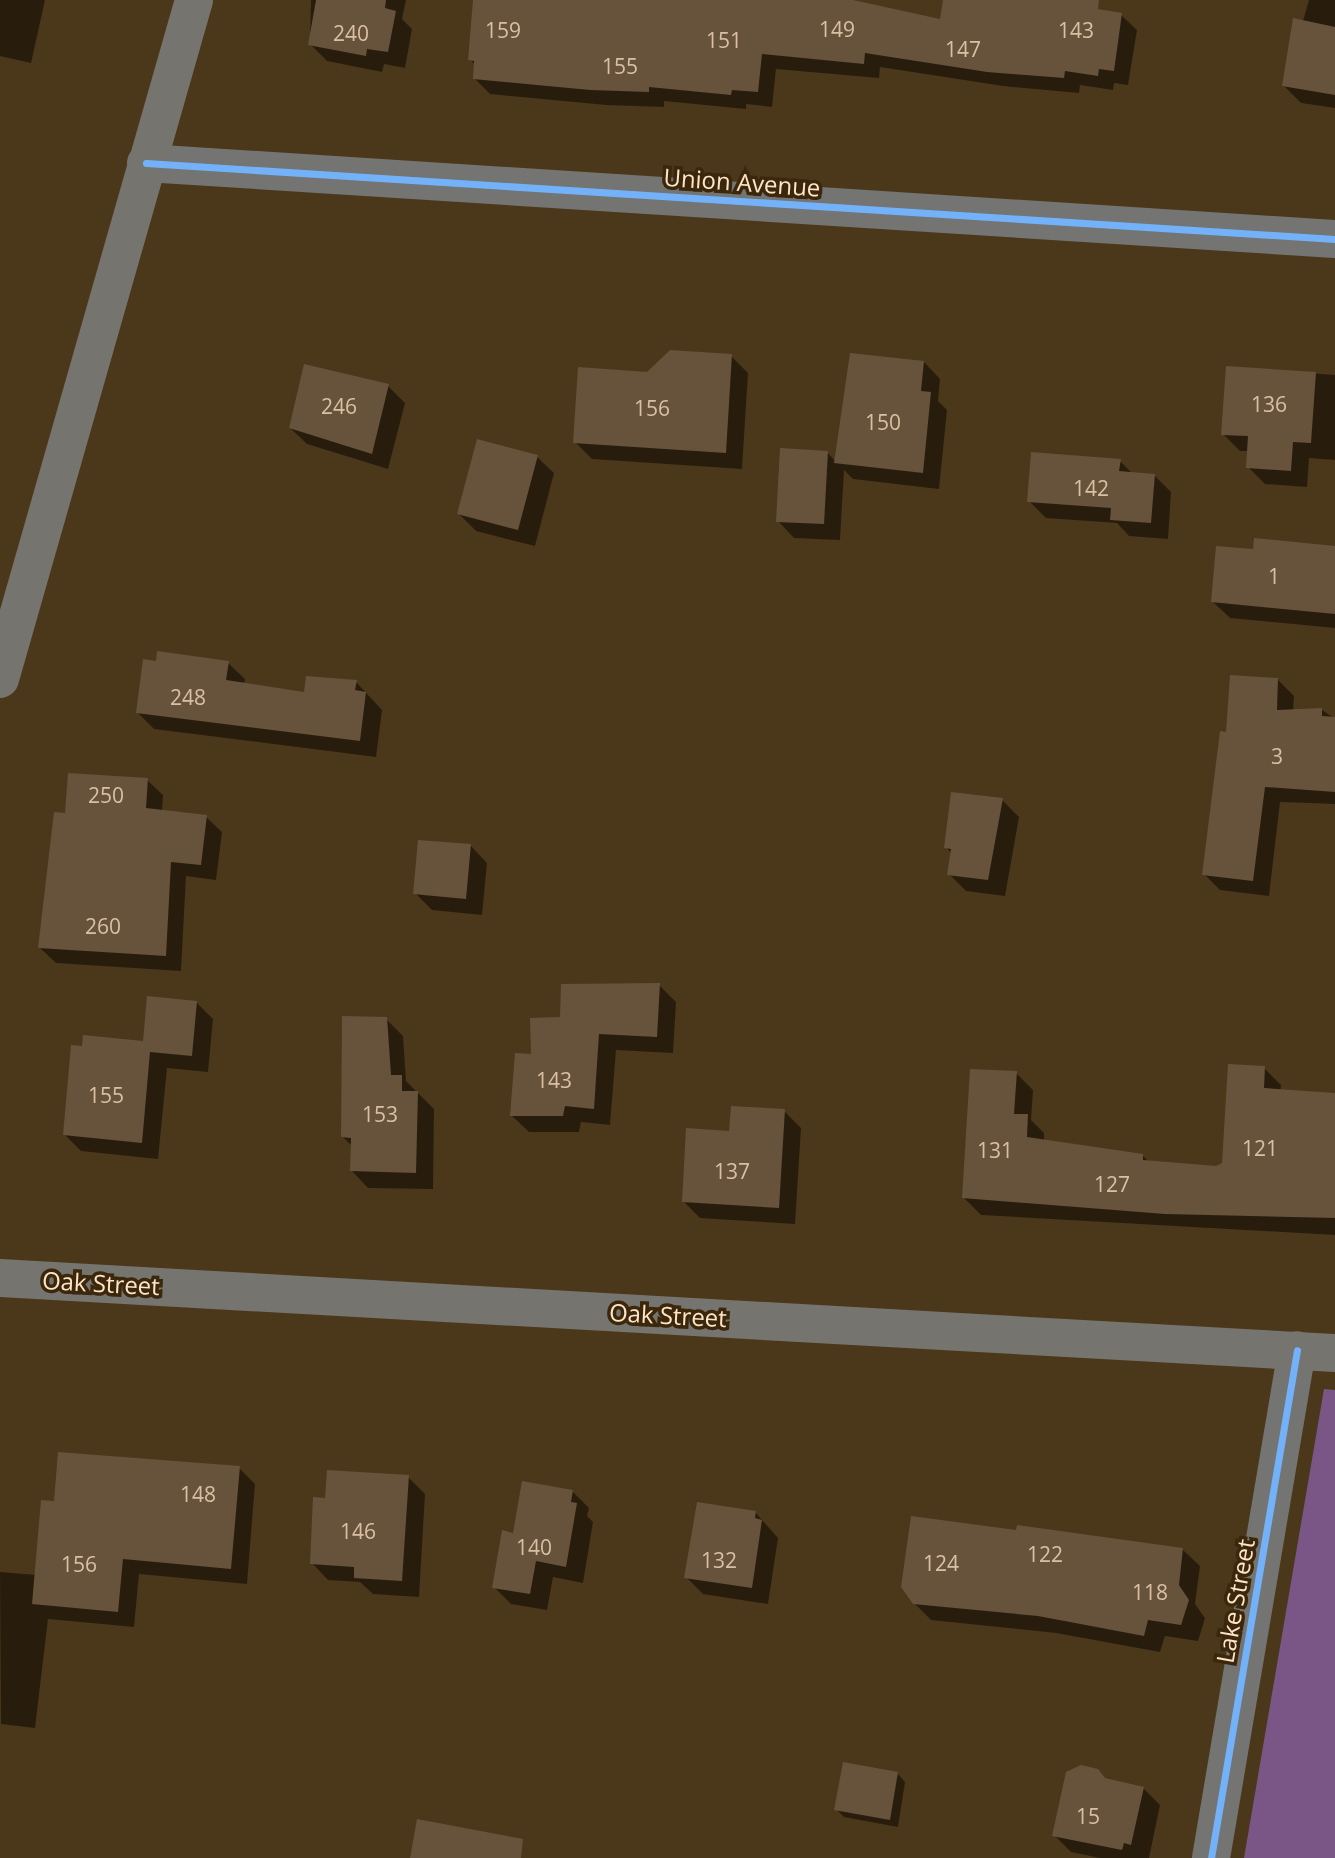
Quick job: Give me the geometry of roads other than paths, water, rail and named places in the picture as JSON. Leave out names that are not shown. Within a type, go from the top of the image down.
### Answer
[{"type":"main road","points":[[0,679],[194,0]]},
{"type":"main road","name":"Oak Street","points":[[0,1278],[1335,1353]]},
{"type":"street","name":"Union Avenue","points":[[146,163],[1335,239]]},
{"type":"street","name":"Lake Street","points":[[1211,1858],[1297,1350]]}]
